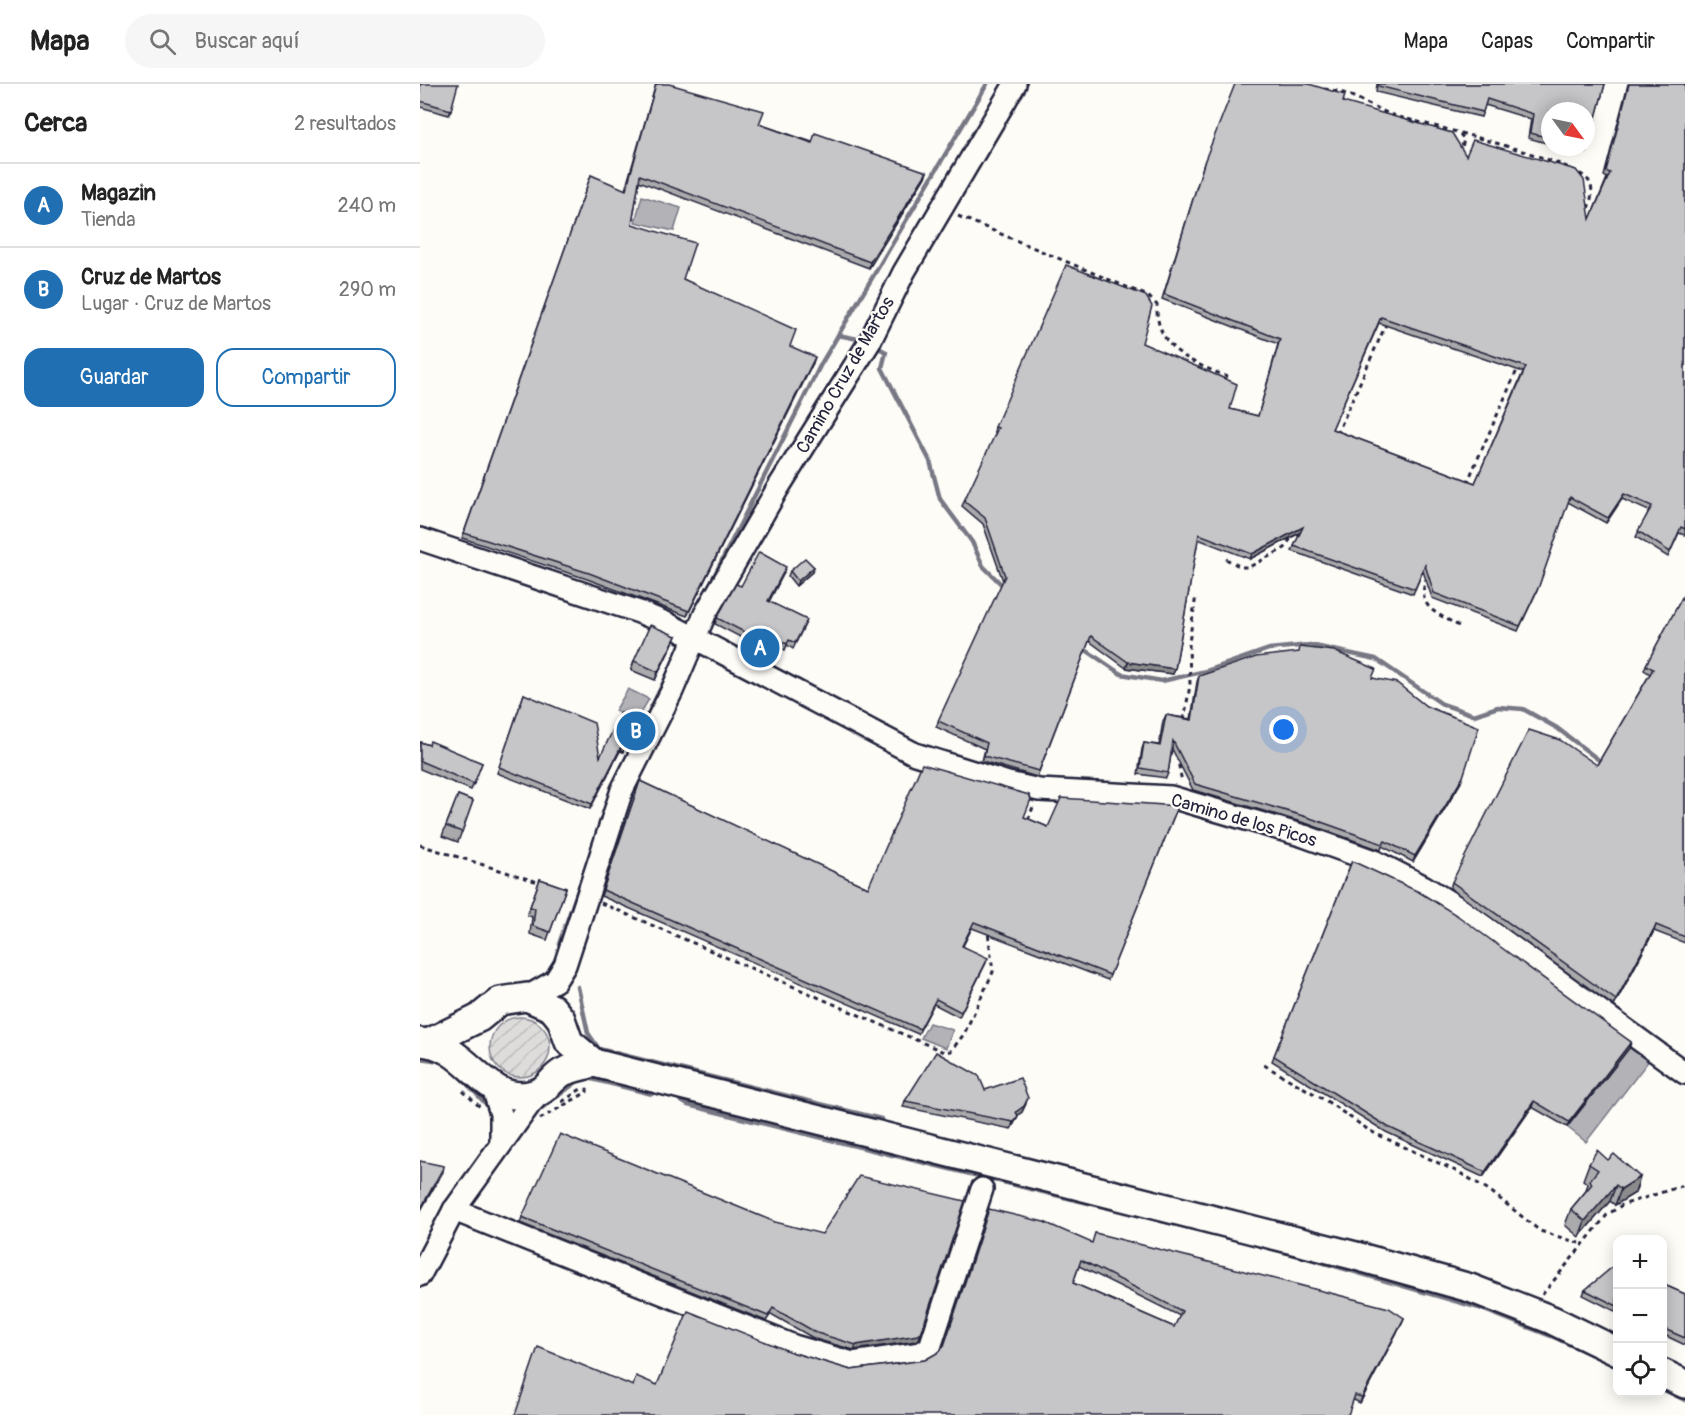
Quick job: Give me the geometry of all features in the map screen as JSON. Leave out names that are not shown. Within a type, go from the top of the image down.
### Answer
[{"type":"main road","points":[[425,1042],[479,1018],[500,1001],[527,997],[552,1008],[591,1075]]},
{"type":"main road","points":[[479,1018],[472,1034],[470,1052],[484,1079]]},
{"type":"main road","points":[[425,1042],[484,1079],[518,1096],[552,1082],[591,1075],[1356,1256],[1470,1288],[1529,1311],[1613,1350]]},
{"type":"main road","points":[[1667,1375],[1685,1384]]},
{"type":"street","name":"Camino Cruz de Martos","points":[[565,964],[585,896],[622,790],[689,634],[705,614],[778,488],[869,343],[904,272],[1015,84]]},
{"type":"street","name":"Camino de los Picos","points":[[420,539],[639,612],[689,634],[915,754],[1008,783],[1039,790],[1172,797],[1304,836],[1376,862],[1423,886],[1473,918],[1685,1073]]},
{"type":"street","points":[[527,997],[555,981],[565,964]]},
{"type":"street","points":[[420,1275],[454,1210],[520,1117],[552,1082],[568,1058],[565,1030],[565,964]]},
{"type":"street","points":[[484,1079],[501,1114],[501,1143]]},
{"type":"street","points":[[454,1210],[794,1346],[853,1363],[921,1353],[930,1347],[981,1189]]},
{"type":"path","points":[[1321,89],[1347,92],[1373,108],[1395,116],[1459,133],[1579,171],[1589,180],[1592,192],[1586,213]]},
{"type":"path","points":[[1459,133],[1464,140],[1461,153]]},
{"type":"path","points":[[942,210],[1148,296],[1157,304],[1156,322],[1168,342],[1189,361],[1228,377]]},
{"type":"path","points":[[1335,438],[1388,318]]},
{"type":"path","points":[[1463,492],[1520,363]]},
{"type":"path","points":[[1226,559],[1241,567],[1249,567],[1285,548],[1297,526]]},
{"type":"path","points":[[1430,569],[1421,591],[1422,598],[1429,607],[1462,628]]},
{"type":"path","points":[[1182,728],[1190,685],[1189,643],[1196,595]]},
{"type":"path","points":[[1178,750],[1176,761],[1179,776],[1191,803]]},
{"type":"path","points":[[1028,821],[1039,790]]},
{"type":"path","points":[[420,845],[548,885]]},
{"type":"path","points":[[585,896],[944,1052],[951,1051],[964,1034],[993,972],[988,939],[989,925]]},
{"type":"path","points":[[1264,1065],[1325,1100],[1370,1131],[1460,1173],[1489,1190],[1540,1231],[1582,1244]]},
{"type":"path","points":[[520,1117],[543,1115],[591,1075]]},
{"type":"path","points":[[1529,1311],[1607,1215],[1622,1205],[1685,1185]]},
{"type":"shaded area","points":[[642,196],[681,208],[674,231],[635,222]]},
{"type":"shaded area","points":[[628,689],[649,699],[636,721],[615,711]]},
{"type":"shaded area","points":[[514,1017],[526,1017],[537,1022],[545,1030],[550,1047],[548,1059],[537,1072],[526,1077],[514,1077],[503,1072],[495,1064],[490,1053],[490,1041],[495,1030],[503,1022]]},
{"type":"shaded area","points":[[929,1023],[953,1030],[946,1048],[921,1038]]},
{"type":"shaded area","points":[[1632,1045],[1650,1059],[1586,1142],[1567,1127]]},
{"type":"building","points":[[420,84],[458,84],[451,110],[420,101]]},
{"type":"building","points":[[656,84],[669,84],[764,111],[759,124],[812,143],[815,133],[927,172],[870,262],[640,175],[632,224],[695,243],[683,279],[796,330],[790,346],[815,357],[689,611],[589,573],[464,533],[591,175],[626,190]]},
{"type":"building","points":[[1235,84],[1309,84],[1345,95],[1343,102],[1452,133],[1466,156],[1473,140],[1576,170],[1584,180],[1590,219],[1610,173],[1606,171],[1629,84],[1685,84],[1685,529],[1681,527],[1670,552],[1638,531],[1652,506],[1624,494],[1608,518],[1570,497],[1539,586],[1520,626],[1434,593],[1425,565],[1415,589],[1294,546],[1303,527],[1252,554],[1199,534],[1175,669],[1128,662],[1091,636],[1039,771],[984,756],[987,743],[938,721],[1005,576],[985,518],[964,501],[998,428],[995,427],[1066,265],[1146,296],[1152,306],[1142,343],[1237,384],[1230,409],[1258,416],[1280,339],[1164,294],[1205,160]],"holes":[[[1381,317],[1526,367],[1475,483],[1332,429]]]},
{"type":"building","points":[[1378,84],[1605,84],[1595,121],[1595,102],[1541,102],[1541,136],[1530,133],[1533,114],[1487,99],[1483,112],[1378,86]]},
{"type":"building","points":[[759,552],[786,567],[768,601],[807,620],[795,643],[789,640],[787,644],[783,642],[779,650],[717,618],[736,584],[741,586]]},
{"type":"building","points":[[805,558],[814,567],[798,581],[790,571]]},
{"type":"building","points":[[1685,592],[1685,937],[1656,925],[1616,1000],[1452,882],[1529,730],[1560,740],[1597,765],[1653,669],[1646,665]]},
{"type":"building","points":[[650,625],[676,636],[658,672],[634,661]]},
{"type":"building","points":[[1300,647],[1334,651],[1376,669],[1372,678],[1397,683],[1426,706],[1479,727],[1463,777],[1415,856],[1385,841],[1383,844],[1310,818],[1195,784],[1173,741],[1168,773],[1140,768],[1144,743],[1160,746],[1166,715],[1192,720],[1199,676],[1256,657],[1299,652]]},
{"type":"building","points":[[524,694],[594,723],[600,757],[621,713],[633,718],[630,725],[633,726],[625,746],[622,745],[592,804],[499,767]]},
{"type":"building","points":[[430,741],[482,763],[474,784],[420,761],[420,742],[429,745]]},
{"type":"building","points":[[922,764],[1029,795],[1031,799],[1024,817],[1048,827],[1061,798],[1178,806],[1110,975],[974,922],[962,946],[988,958],[961,1012],[936,999],[920,1029],[603,890],[640,781],[868,888]]},
{"type":"building","points":[[458,795],[473,801],[462,832],[446,826]]},
{"type":"building","points":[[1352,861],[1419,892],[1458,916],[1631,1042],[1569,1122],[1534,1101],[1485,1172],[1388,1127],[1274,1056]]},
{"type":"building","points":[[540,879],[566,888],[550,932],[533,926],[535,908],[530,907]]},
{"type":"building","points":[[936,1052],[979,1076],[985,1090],[1020,1078],[1028,1098],[1024,1106],[1016,1112],[1018,1116],[1013,1122],[905,1101]]},
{"type":"building","points":[[560,1134],[775,1222],[822,1234],[859,1176],[965,1201],[921,1333],[856,1345],[817,1333],[773,1308],[768,1316],[522,1217]]},
{"type":"building","points":[[1597,1150],[1608,1160],[1614,1154],[1640,1177],[1621,1189],[1616,1185],[1585,1221],[1571,1209],[1592,1184],[1590,1180],[1598,1170],[1589,1164]]},
{"type":"building","points":[[420,1161],[444,1166],[420,1210]]},
{"type":"building","points":[[989,1209],[1044,1222],[1092,1243],[1095,1233],[1389,1308],[1404,1318],[1362,1397],[1355,1395],[1348,1415],[515,1415],[538,1347],[633,1386],[636,1376],[657,1385],[688,1311],[791,1352],[851,1370],[925,1360],[939,1352],[944,1346]],"holes":[[[1081,1260],[1182,1311],[1174,1327],[1073,1283]]]},
{"type":"building","points":[[1613,1267],[1613,1304],[1585,1290]]},
{"type":"building","points":[[1667,1286],[1685,1294],[1685,1338],[1667,1330]]},
{"type":"waterway","points":[[704,596],[821,364],[987,84]]},
{"type":"waterway","points":[[838,335],[863,340]]},
{"type":"waterway","points":[[875,346],[886,352],[882,368],[930,461],[940,499],[972,542],[983,566],[1005,588]]},
{"type":"waterway","points":[[687,628],[695,611]]},
{"type":"waterway","points":[[1080,646],[1121,674],[1162,681],[1206,671],[1269,649],[1310,645],[1376,659],[1442,704],[1474,715],[1498,707],[1523,709],[1557,728],[1604,764]]},
{"type":"waterway","points":[[620,771],[673,663]]},
{"type":"waterway","points":[[559,944],[580,884]]},
{"type":"waterway","points":[[578,987],[588,1033],[599,1049],[881,1119]]},
{"type":"waterway","points":[[420,1058],[440,1061]]},
{"type":"waterway","points":[[455,1071],[486,1104]]},
{"type":"waterway","points":[[539,1110],[582,1078]]},
{"type":"waterway","points":[[592,1079],[652,1094]]},
{"type":"waterway","points":[[680,1100],[688,1105],[1235,1239]]},
{"type":"waterway","points":[[1283,1251],[1479,1308],[1556,1338],[1613,1365]]},
{"type":"waterway","points":[[1667,1391],[1685,1400]]},
{"type":"place","name":"Magazin","points":[[760,648]]},
{"type":"place","name":"Cruz de Martos","points":[[636,731]]}]
